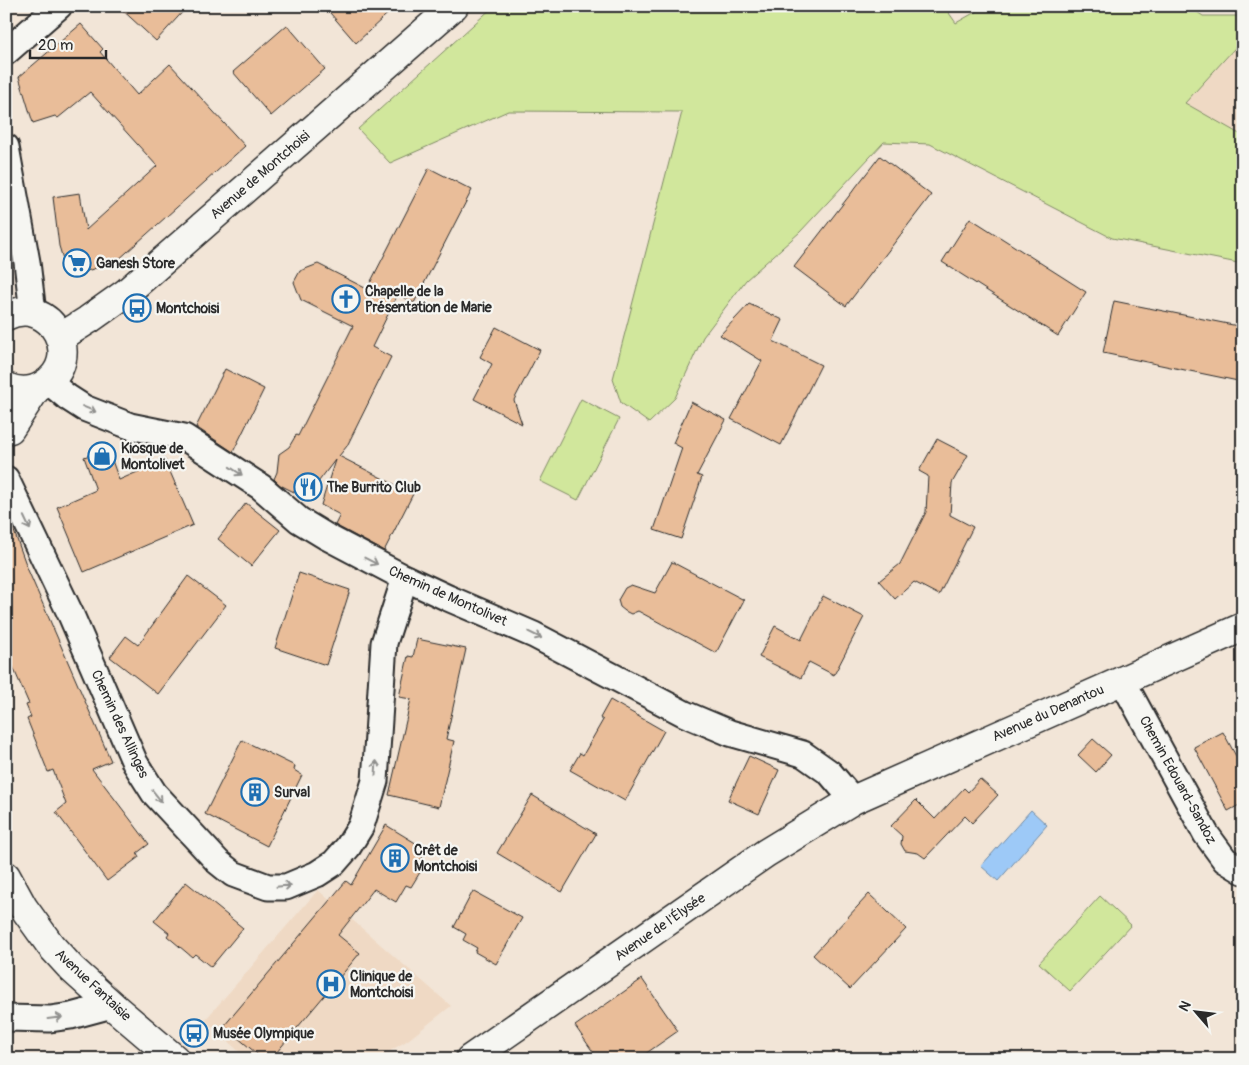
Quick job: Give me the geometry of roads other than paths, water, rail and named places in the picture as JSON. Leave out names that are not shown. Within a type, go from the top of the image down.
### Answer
[{"type":"street","points":[[6,52],[59,6]]},
{"type":"street","name":"Avenue de Montchoisi","points":[[61,337],[126,293],[454,6]]},
{"type":"street","points":[[6,148],[27,262],[33,313]]},
{"type":"street","points":[[6,316],[20,312],[33,313],[48,321],[61,337],[63,349],[62,361],[57,373],[43,385],[7,427]]},
{"type":"street","points":[[6,387],[19,391],[43,385]]},
{"type":"street","name":"Chemin de Montolivet","points":[[43,385],[84,408],[130,426],[184,437],[261,487],[299,520],[335,542],[405,578],[534,634],[703,722],[730,733],[803,754],[830,773],[853,800]]},
{"type":"street","name":"Chemin des Allinges","points":[[6,479],[71,615],[135,763],[154,793],[218,862],[233,874],[268,887],[286,887],[317,874],[334,863],[348,847],[361,826],[375,782],[384,644],[405,578]]},
{"type":"street","name":"Avenue du Denantou","points":[[853,800],[1243,626]]},
{"type":"street","name":"Chemin Edouard-Sandoz","points":[[1122,680],[1206,834],[1225,860],[1243,871]]},
{"type":"street","name":"Avenue de l'Élysée","points":[[470,1059],[766,853],[853,800]]},
{"type":"street","name":"Avenue Fantaisie","points":[[6,876],[23,907],[51,946],[72,969],[175,1059]]},
{"type":"street","points":[[6,1018],[50,1020],[112,1005]]},
{"type":"water","points":[[1031,810],[1047,825],[998,881],[981,866]]},
{"type":"place","name":"Ganesh Store","points":[[77,263]]},
{"type":"place","name":"Chapelle de la Présentation de Marie","points":[[346,299]]},
{"type":"place","name":"Montchoisi","points":[[137,308]]},
{"type":"place","name":"Kiosque de Montolivet","points":[[102,456]]},
{"type":"place","name":"The Burrito Club","points":[[308,487]]},
{"type":"place","name":"Surval","points":[[255,792]]},
{"type":"place","name":"Crêt de Montchoisi","points":[[395,858]]},
{"type":"place","name":"Clinique de Montchoisi","points":[[331,984]]},
{"type":"place","name":"Musée Olympique","points":[[194,1033]]}]
